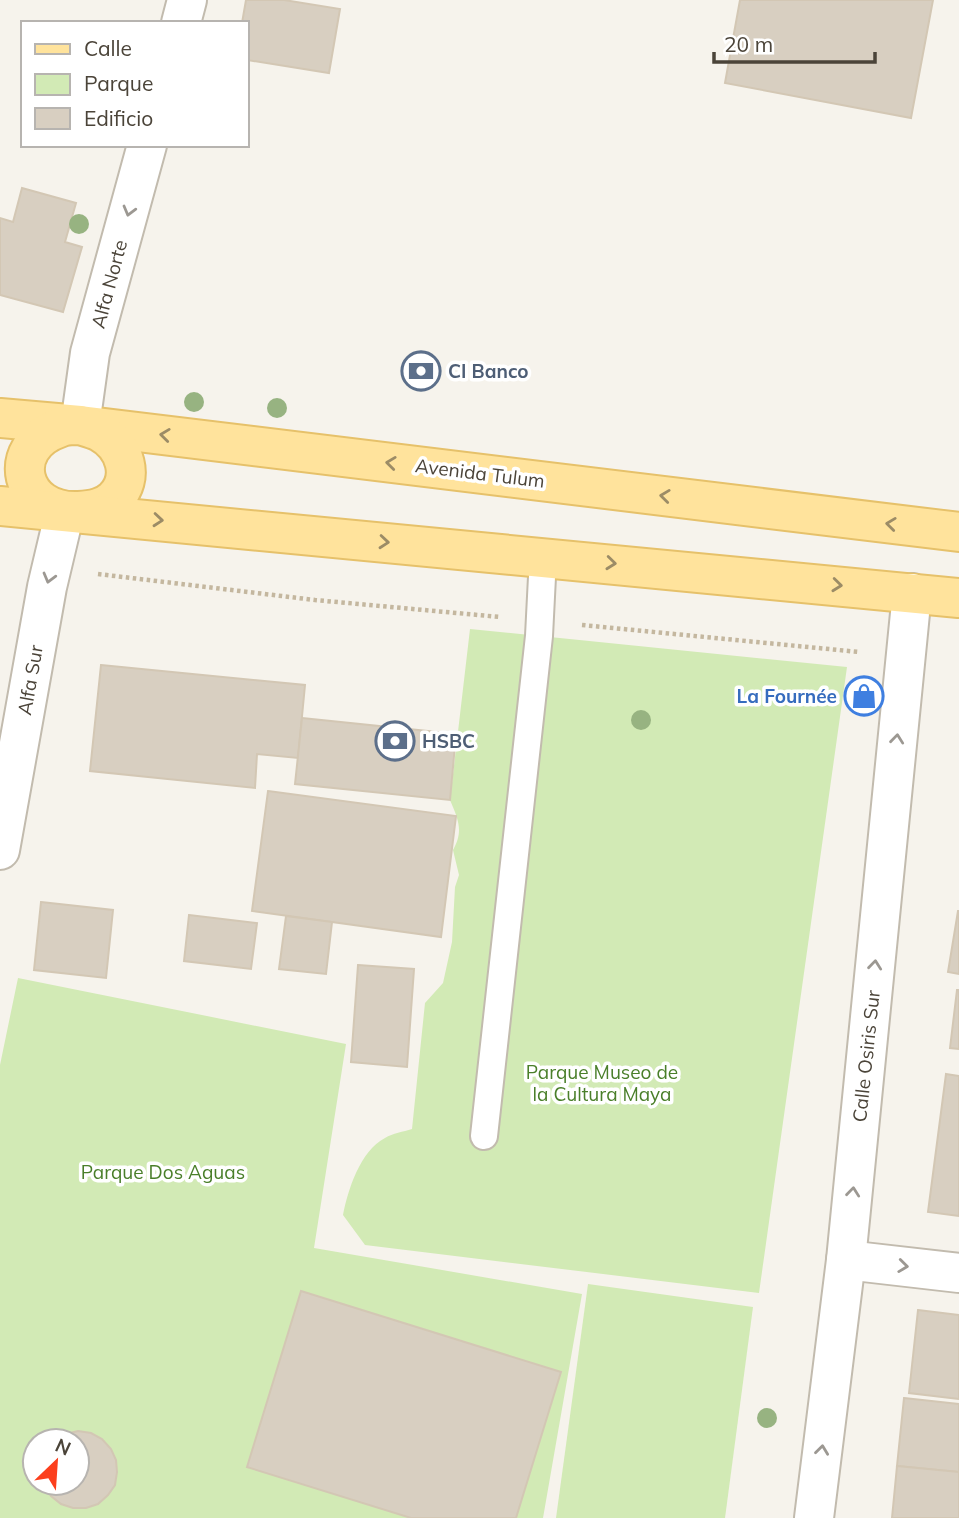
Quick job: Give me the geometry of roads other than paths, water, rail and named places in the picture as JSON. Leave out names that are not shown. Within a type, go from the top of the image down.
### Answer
[{"type":"main road","name":"Avenida Tulum","points":[[0,418],[80,425],[959,532]]},
{"type":"main road","points":[[80,425],[99,431],[111,440],[123,456],[127,472],[122,491],[108,505],[92,510],[65,511],[35,497],[27,483],[24,464],[33,445],[47,434],[59,428],[80,425]]},
{"type":"main road","points":[[0,506],[959,598]]},
{"type":"street","points":[[182,21],[187,0]]},
{"type":"street","name":"Alfa Norte","points":[[80,425],[90,353],[146,147]]},
{"type":"street","name":"Alfa Sur","points":[[0,849],[65,511]]},
{"type":"street","name":"Calle Osiris Sur","points":[[814,1518],[846,1260],[912,593]]},
{"type":"street","points":[[846,1260],[959,1273]]},
{"type":"lane","points":[[484,1136],[540,620],[543,557]]},
{"type":"place","name":"CI Banco","points":[[421,371]]},
{"type":"place","name":"La Fournée","points":[[864,696]]},
{"type":"place","name":"HSBC","points":[[395,741]]},
{"type":"park label","name":"Parque Museo de la Cultura Maya","points":[[602,1083]]},
{"type":"park label","name":"Parque Dos Aguas","points":[[163,1172]]}]
